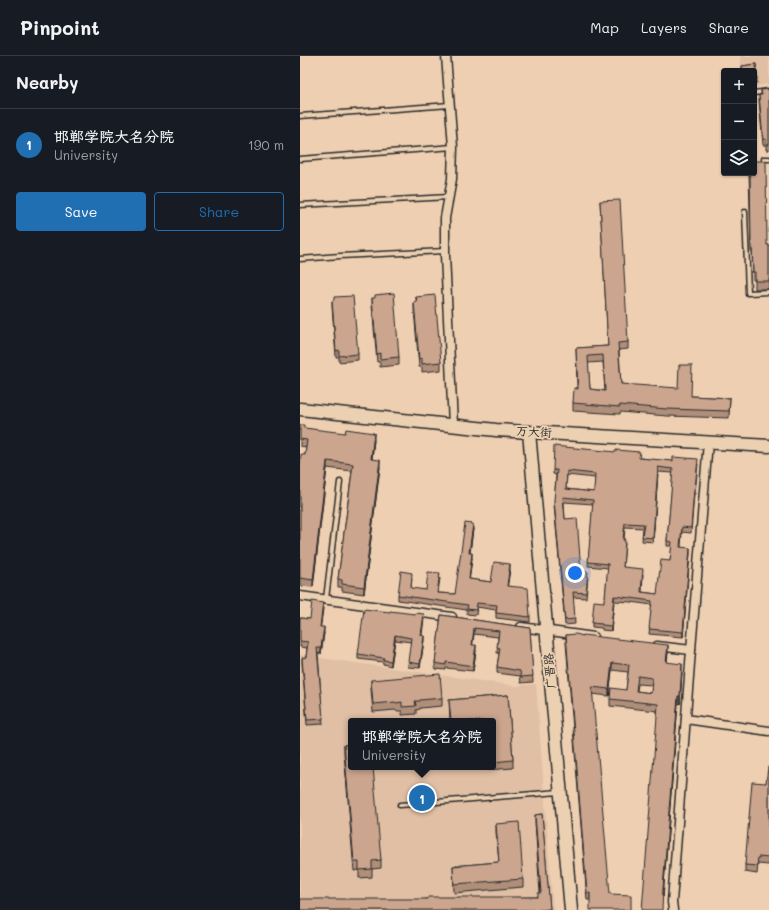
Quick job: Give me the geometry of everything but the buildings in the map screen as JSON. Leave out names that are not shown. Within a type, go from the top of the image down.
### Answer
[{"type":"street","points":[[446,56],[453,147],[452,179],[445,218],[445,251],[453,425]]},
{"type":"street","name":"万大街","points":[[300,409],[496,430],[769,446]]},
{"type":"street","name":"广晋路","points":[[529,432],[571,910]]},
{"type":"street","points":[[673,910],[672,902],[708,442]]},
{"type":"street","points":[[300,596],[460,618]]},
{"type":"street","points":[[515,626],[600,638]]},
{"type":"street","points":[[646,644],[691,650]]},
{"type":"street","points":[[686,719],[769,731]]},
{"type":"lane","points":[[757,93],[769,91]]},
{"type":"lane","points":[[300,116],[450,105]]},
{"type":"lane","points":[[300,159],[453,147]]},
{"type":"lane","points":[[764,160],[769,159]]},
{"type":"lane","points":[[300,205],[449,197]]},
{"type":"lane","points":[[745,212],[748,293],[769,292]]},
{"type":"lane","points":[[300,259],[445,251]]},
{"type":"lane","points":[[326,599],[340,482]]},
{"type":"lane","points":[[400,805],[561,792]]},
{"type":"shaded area","points":[[740,56],[769,56],[769,84],[757,86],[757,68],[741,68]]},
{"type":"shaded area","points":[[300,655],[516,686],[536,684],[553,910],[300,910]]},
{"type":"place","name":"邯郸学院大名分院","points":[[422,798]]}]
